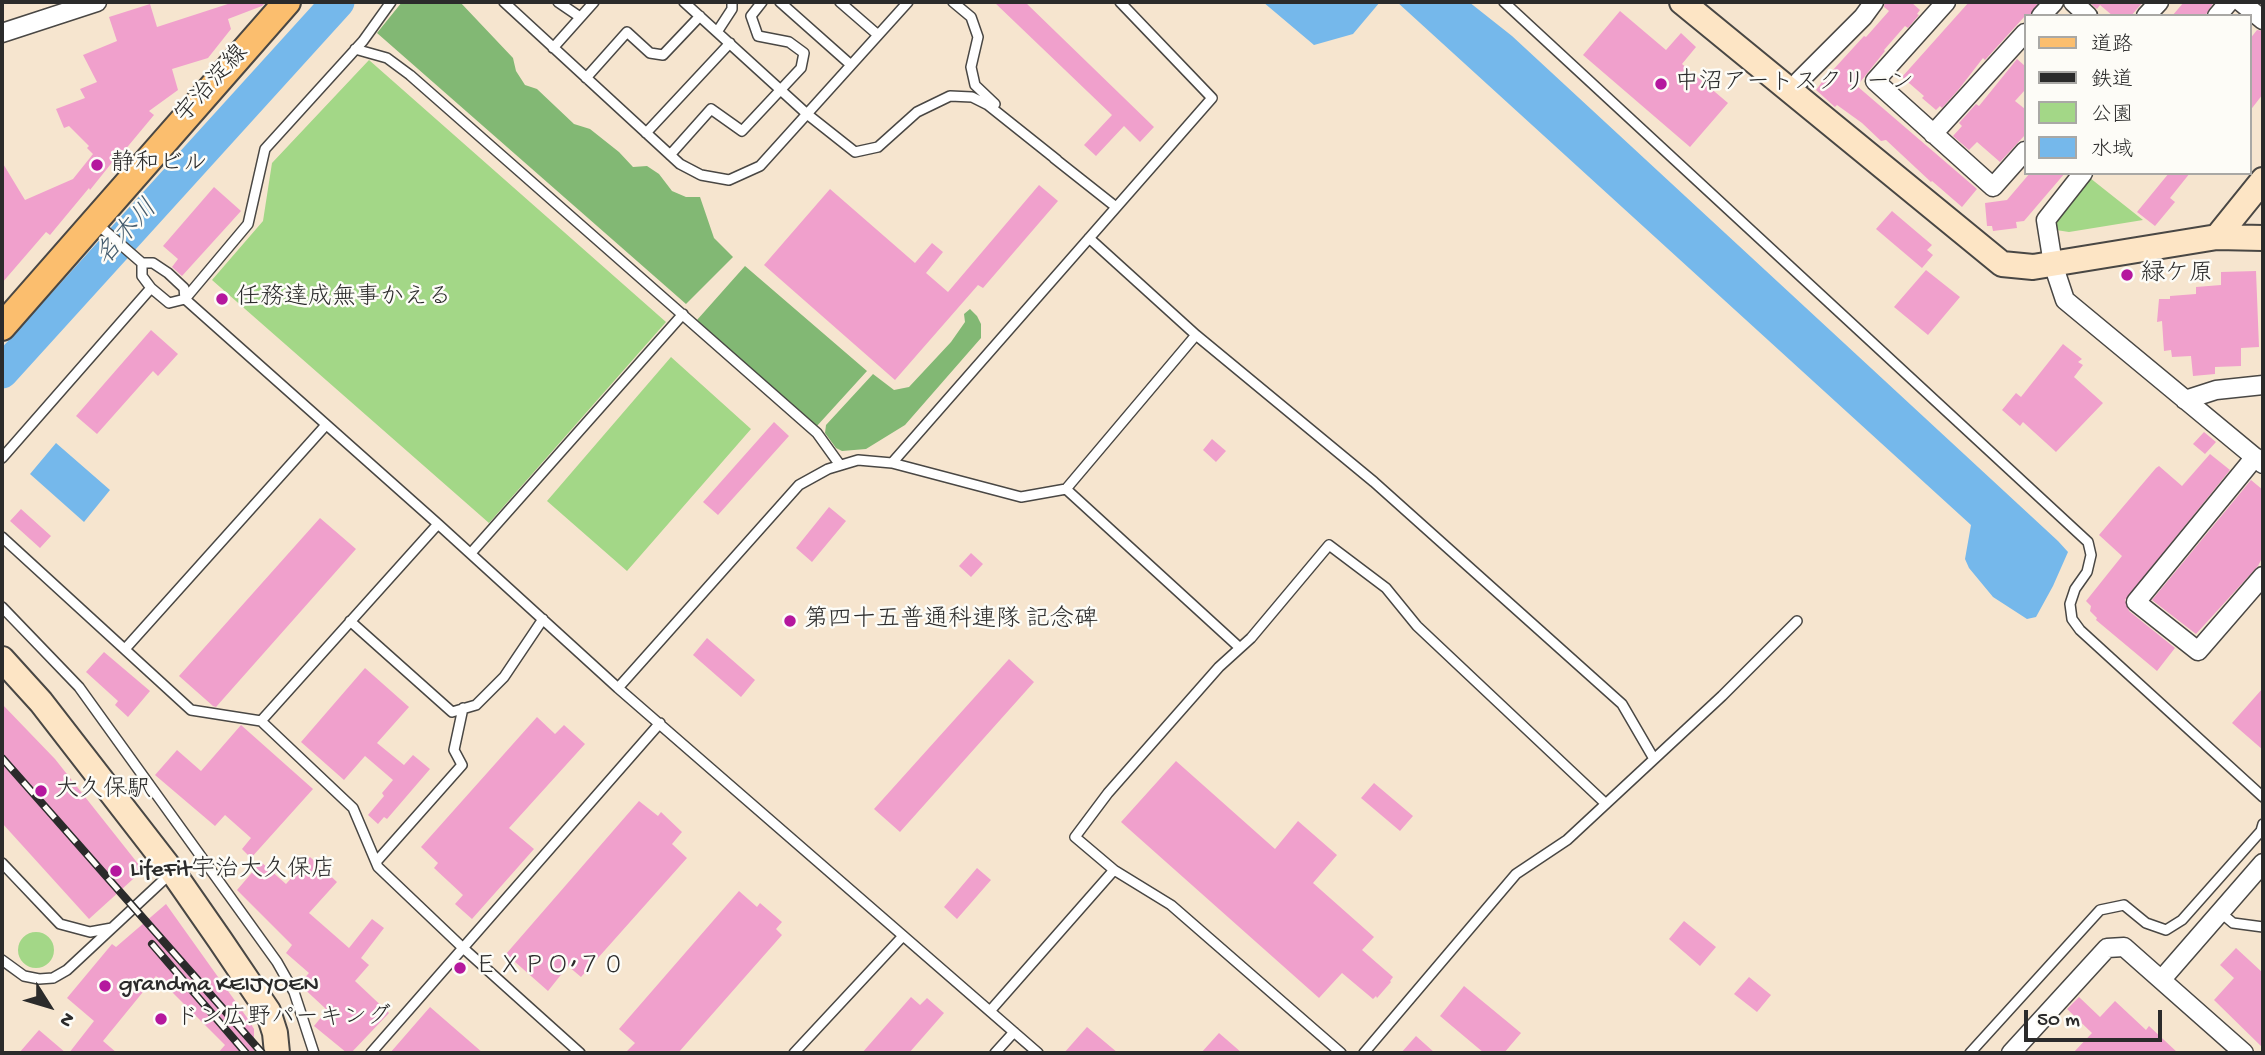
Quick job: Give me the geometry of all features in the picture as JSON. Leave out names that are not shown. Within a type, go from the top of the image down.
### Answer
[{"type":"main road","name":"宇治淀線","points":[[2,327],[103,228],[286,2]]},
{"type":"street","points":[[2,33],[63,7],[97,2]]},
{"type":"street","points":[[1682,2],[2000,263],[2033,267],[2217,237],[2263,238]]},
{"type":"street","points":[[1799,82],[1863,17],[1874,2]]},
{"type":"street","points":[[1946,2],[1875,81],[1993,187],[2024,152]]},
{"type":"street","points":[[2073,2],[2086,14]]},
{"type":"street","points":[[2241,2],[2263,20]]},
{"type":"street","points":[[1933,134],[2024,34]]},
{"type":"street","points":[[2081,175],[2046,218],[2053,264],[2065,300],[2259,461],[2136,602],[2198,650],[2263,576]]},
{"type":"street","points":[[2217,237],[2263,180]]},
{"type":"street","points":[[2185,400],[2216,390],[2263,386]]},
{"type":"street","points":[[2,659],[41,702],[172,872],[268,1011],[275,1033],[277,1053]]},
{"type":"street","points":[[2162,979],[2263,863]]},
{"type":"street","points":[[2011,1053],[2107,948],[2124,947],[2244,1053]]},
{"type":"lane","points":[[142,263],[142,276],[151,288],[169,303],[185,299],[248,224],[265,149],[355,49],[391,2]]},
{"type":"lane","points":[[504,2],[680,164],[701,175],[729,180],[760,166],[908,2]]},
{"type":"lane","points":[[558,2],[580,17]]},
{"type":"lane","points":[[554,48],[594,2]]},
{"type":"lane","points":[[684,2],[807,114],[855,152],[878,147],[918,112],[950,96],[972,97],[988,106],[1116,207]]},
{"type":"lane","points":[[717,32],[732,9],[732,2]]},
{"type":"lane","points":[[670,155],[711,109],[742,131],[801,68],[804,53],[789,42],[758,36],[751,16],[762,2]]},
{"type":"lane","points":[[780,2],[851,65]]},
{"type":"lane","points":[[840,2],[878,35]]},
{"type":"lane","points":[[953,2],[971,17],[978,37],[971,67],[975,85],[1057,160]]},
{"type":"lane","points":[[892,463],[1212,98],[1120,2]]},
{"type":"lane","points":[[1504,2],[2088,542],[2091,555],[2087,572],[2075,589],[2070,604],[2071,619],[2263,797]]},
{"type":"lane","points":[[586,78],[627,33],[650,54],[663,55],[700,16]]},
{"type":"lane","points":[[646,133],[730,43]]},
{"type":"lane","points":[[355,49],[387,58],[410,75],[817,433],[840,465]]},
{"type":"lane","points":[[103,228],[142,263],[153,263],[168,273],[184,288],[185,299],[471,553],[618,688],[1038,1053]]},
{"type":"lane","points":[[1089,238],[1196,335],[1374,482],[1622,704],[1654,760]]},
{"type":"lane","points":[[2,458],[151,288]]},
{"type":"lane","points":[[471,553],[683,314]]},
{"type":"lane","points":[[618,688],[799,485],[840,465],[858,460],[892,463],[1021,497],[1066,489],[1196,335]]},
{"type":"lane","points":[[125,649],[326,425]]},
{"type":"lane","points":[[1066,489],[1240,648]]},
{"type":"lane","points":[[261,721],[438,524]]},
{"type":"lane","points":[[2,537],[191,710],[261,721],[353,808],[378,867],[580,1053]]},
{"type":"lane","points":[[1341,1053],[1171,905],[1114,870],[1075,837],[1108,793],[1219,667],[1251,638],[1329,545],[1386,588],[1417,626],[1606,804]]},
{"type":"lane","points":[[2,607],[79,687],[277,962],[294,992],[314,1053]]},
{"type":"lane","points":[[350,621],[452,712],[476,705],[504,677],[543,620]]},
{"type":"lane","points":[[1364,1053],[1516,874],[1566,840],[1606,804],[1723,696],[1797,621]]},
{"type":"lane","points":[[376,862],[462,765],[454,750],[463,709]]},
{"type":"lane","points":[[371,1053],[660,723]]},
{"type":"lane","points":[[1970,1053],[2100,910],[2124,905],[2146,923],[2166,930],[2182,920],[2261,831],[2263,824]]},
{"type":"lane","points":[[2,863],[60,924],[90,932],[113,927]]},
{"type":"lane","points":[[990,1011],[1114,870]]},
{"type":"lane","points":[[2,960],[24,976],[53,978],[67,970],[172,872]]},
{"type":"lane","points":[[2220,912],[2233,923],[2263,926]]},
{"type":"lane","points":[[794,1053],[903,936]]},
{"type":"lane","points":[[995,1053],[1014,1032]]},
{"type":"green space","points":[[402,2],[460,2],[513,58],[516,71],[525,85],[537,89],[574,124],[590,129],[633,167],[647,166],[659,174],[672,191],[686,197],[700,197],[714,238],[733,257],[686,304],[377,33]]},
{"type":"green space","points":[[369,60],[666,322],[489,523],[212,280],[263,221],[272,163]]},
{"type":"green space","points":[[2090,178],[2143,220],[2069,232],[2056,230],[2054,225],[2062,208]]},
{"type":"green space","points":[[745,266],[867,371],[816,427],[697,320]]},
{"type":"green space","points":[[970,309],[981,324],[981,338],[905,425],[866,449],[842,451],[836,448],[825,433],[826,425],[873,374],[894,390],[909,387],[951,342],[965,322],[964,314]]},
{"type":"green space","points":[[671,357],[751,429],[627,571],[547,501]]},
{"type":"green space","points":[[36,932],[48,938],[54,950],[48,962],[36,968],[24,962],[18,950],[24,938]]},
{"type":"water","points":[[1263,2],[1380,2],[1353,34],[1314,45]]},
{"type":"water","points":[[1397,2],[1469,2],[1512,36],[2058,541],[2068,552],[2036,617],[2027,619],[1993,597],[1969,568],[1965,559],[1971,525]]},
{"type":"water","points":[[56,443],[110,490],[84,522],[30,474]]},
{"type":"building","points":[[234,2],[266,2],[228,19],[231,29],[208,58],[172,69],[178,90],[149,111],[154,115],[119,157],[118,155],[50,235],[46,232],[2,283],[2,162],[25,200],[73,179],[93,154],[87,148],[89,146],[69,126],[64,128],[56,109],[85,98],[80,89],[97,82],[83,55],[117,41],[109,17],[150,4],[157,27]]},
{"type":"building","points":[[994,2],[1025,2],[1154,127],[1140,142],[1124,126],[1096,156],[1084,145],[1112,115]]},
{"type":"building","points":[[1885,2],[1911,2],[1920,10],[1917,14],[1919,15],[1908,28],[1905,26],[1884,50],[1857,86],[1977,189],[1962,207],[1886,140],[1881,141],[1862,123],[1837,105],[1835,107],[1816,90],[1831,70],[1889,11],[1884,7]]},
{"type":"building","points":[[1969,2],[2039,2],[2031,14],[2024,14],[1985,60],[1983,58],[1942,108],[1940,106],[1936,110],[1902,77]]},
{"type":"building","points":[[2089,2],[2143,2],[2133,14],[2111,14],[2100,5],[2097,9]]},
{"type":"building","points":[[2184,2],[2214,2],[2206,14],[2174,14]]},
{"type":"building","name":"中沼アートスクリーン","points":[[1620,11],[1666,50],[1681,33],[1696,47],[1682,64],[1728,103],[1690,147],[1583,55]]},
{"type":"building","points":[[2257,30],[2263,31],[2263,94],[2251,109],[2251,38]]},
{"type":"building","points":[[2017,59],[2024,65],[2024,91],[2015,101],[2024,108],[2024,136],[2000,162],[1977,142],[1969,150],[1953,136],[1962,126],[1959,123],[1976,104],[1979,106]]},
{"type":"building","points":[[2028,175],[2063,175],[2024,221],[2016,222],[2017,228],[1993,231],[1992,226],[1987,226],[1985,203],[2007,200]]},
{"type":"building","points":[[2167,175],[2188,175],[2170,198],[2175,202],[2155,226],[2137,212]]},
{"type":"building","points":[[1039,185],[1058,201],[983,288],[978,285],[895,380],[764,265],[830,189],[915,263],[932,243],[943,252],[926,273],[948,292]]},
{"type":"building","points":[[214,187],[241,211],[182,276],[172,267],[178,259],[163,246]]},
{"type":"building","points":[[1892,211],[1932,245],[1927,250],[1933,255],[1922,268],[1876,229]]},
{"type":"building","points":[[1926,270],[1960,297],[1928,335],[1894,307]]},
{"type":"building","points":[[2256,271],[2259,347],[2241,348],[2241,366],[2215,367],[2215,374],[2193,376],[2191,356],[2172,357],[2171,350],[2164,351],[2162,321],[2157,322],[2159,299],[2196,294],[2196,287],[2221,285],[2221,272]]},
{"type":"building","points":[[151,330],[178,354],[158,376],[153,371],[97,434],[76,416]]},
{"type":"building","points":[[2063,344],[2082,359],[2078,362],[2083,365],[2074,377],[2103,403],[2056,452],[2023,422],[2020,426],[2002,410],[2016,393],[2021,397]]},
{"type":"building","points":[[774,422],[789,436],[718,515],[703,502]]},
{"type":"building","points":[[2204,432],[2216,442],[2205,454],[2193,444]]},
{"type":"building","points":[[1212,439],[1226,451],[1216,462],[1203,450]]},
{"type":"building","points":[[2210,454],[2230,470],[2125,600],[2129,611],[2175,648],[2157,671],[2096,620],[2090,611],[2091,606],[2086,601],[2122,556],[2099,535],[2156,468],[2159,466],[2182,486]]},
{"type":"building","points":[[2251,480],[2263,490],[2263,556],[2258,566],[2196,634],[2152,600]]},
{"type":"building","points":[[829,507],[846,521],[812,562],[796,548]]},
{"type":"building","points":[[21,509],[51,536],[40,548],[10,521]]},
{"type":"building","points":[[320,518],[356,549],[216,707],[213,706],[179,676]]},
{"type":"building","points":[[971,553],[983,564],[971,577],[959,566]]},
{"type":"building","points":[[707,638],[755,680],[741,697],[693,655]]},
{"type":"building","points":[[104,652],[150,691],[128,717],[115,705],[118,701],[86,672]]},
{"type":"building","points":[[1009,659],[1034,682],[900,832],[874,809]]},
{"type":"building","points":[[365,668],[409,707],[377,743],[404,765],[413,755],[430,769],[387,819],[384,817],[378,824],[368,815],[393,780],[365,756],[344,780],[301,742]]},
{"type":"building","points":[[2263,688],[2263,750],[2232,723]]},
{"type":"building","name":"大久保駅","points":[[2,704],[55,759],[143,870],[89,919],[2,823]]},
{"type":"building","points":[[537,717],[555,734],[564,725],[585,744],[509,828],[534,849],[472,919],[455,904],[463,895],[434,868],[438,863],[421,847]]},
{"type":"building","points":[[241,725],[313,789],[251,858],[242,849],[251,838],[225,815],[215,826],[155,775],[177,750],[201,771]]},
{"type":"building","points":[[1176,761],[1275,849],[1298,821],[1337,855],[1313,883],[1374,937],[1362,950],[1393,977],[1377,998],[1376,996],[1373,999],[1342,973],[1319,998],[1121,822]]},
{"type":"building","points":[[1374,783],[1413,816],[1400,831],[1361,798]]},
{"type":"building","points":[[639,801],[658,816],[661,812],[682,832],[672,844],[687,858],[581,977],[568,966],[548,991],[506,954]]},
{"type":"building","points":[[310,857],[337,882],[309,913],[349,948],[372,919],[384,928],[361,958],[369,965],[355,981],[389,1013],[351,1053],[347,1053],[314,1026],[327,1010],[299,984],[309,973],[286,953],[292,945],[237,890],[261,862],[286,884]]},
{"type":"building","points":[[977,868],[991,880],[957,919],[944,907]]},
{"type":"building","points":[[739,891],[757,907],[760,903],[782,922],[776,929],[782,935],[678,1053],[625,1053],[635,1043],[619,1029]]},
{"type":"building","points":[[166,904],[254,1029],[254,1053],[218,1053],[225,1045],[156,976],[103,1041],[117,1053],[69,1053],[94,1021],[67,998],[112,944],[116,947]]},
{"type":"building","points":[[1684,921],[1716,947],[1700,966],[1669,939]]},
{"type":"building","points":[[2236,948],[2263,973],[2263,1048],[2214,1000],[2234,978],[2220,965]]},
{"type":"building","points":[[1749,977],[1771,995],[1757,1012],[1734,994]]},
{"type":"building","points":[[1464,986],[1521,1033],[1504,1053],[1484,1053],[1440,1016]]},
{"type":"building","points":[[911,997],[920,1005],[927,998],[944,1013],[909,1053],[862,1053]]},
{"type":"building","points":[[2079,997],[2100,1017],[2115,1001],[2146,1030],[2149,1026],[2178,1053],[2073,1053],[2092,1033],[2067,1009]]},
{"type":"building","points":[[430,1007],[483,1053],[390,1053]]},
{"type":"building","points":[[1087,1027],[1118,1053],[1064,1053]]},
{"type":"building","points":[[39,1030],[66,1053],[19,1053]]},
{"type":"building","points":[[1219,1033],[1242,1053],[1201,1053]]},
{"type":"building","points":[[1416,1036],[1435,1053],[1401,1053]]},
{"type":"waterway","name":"名木川","points":[[2,372],[338,2]]},
{"type":"railway","points":[[2,758],[262,1053]]},
{"type":"railway","points":[[152,944],[246,1053]]},
{"type":"place","name":"中沼アートスクリーン","points":[[1661,84]]},
{"type":"place","name":"静和ビル","points":[[97,165]]},
{"type":"place","name":"緑ケ原","points":[[2127,275]]},
{"type":"place","name":"任務達成無事かえる","points":[[222,299]]},
{"type":"place","name":"第四十五普通科連隊 記念碑","points":[[790,621]]},
{"type":"place","name":"大久保駅","points":[[41,791]]},
{"type":"place","name":"LifeFit宇治大久保店","points":[[116,871]]},
{"type":"place","name":"ＥＸＰＯ’７０","points":[[460,968]]},
{"type":"place","name":"grandma KEIJYOEN","points":[[105,986]]},
{"type":"place","name":"ドン広野パーキング","points":[[161,1019]]}]
